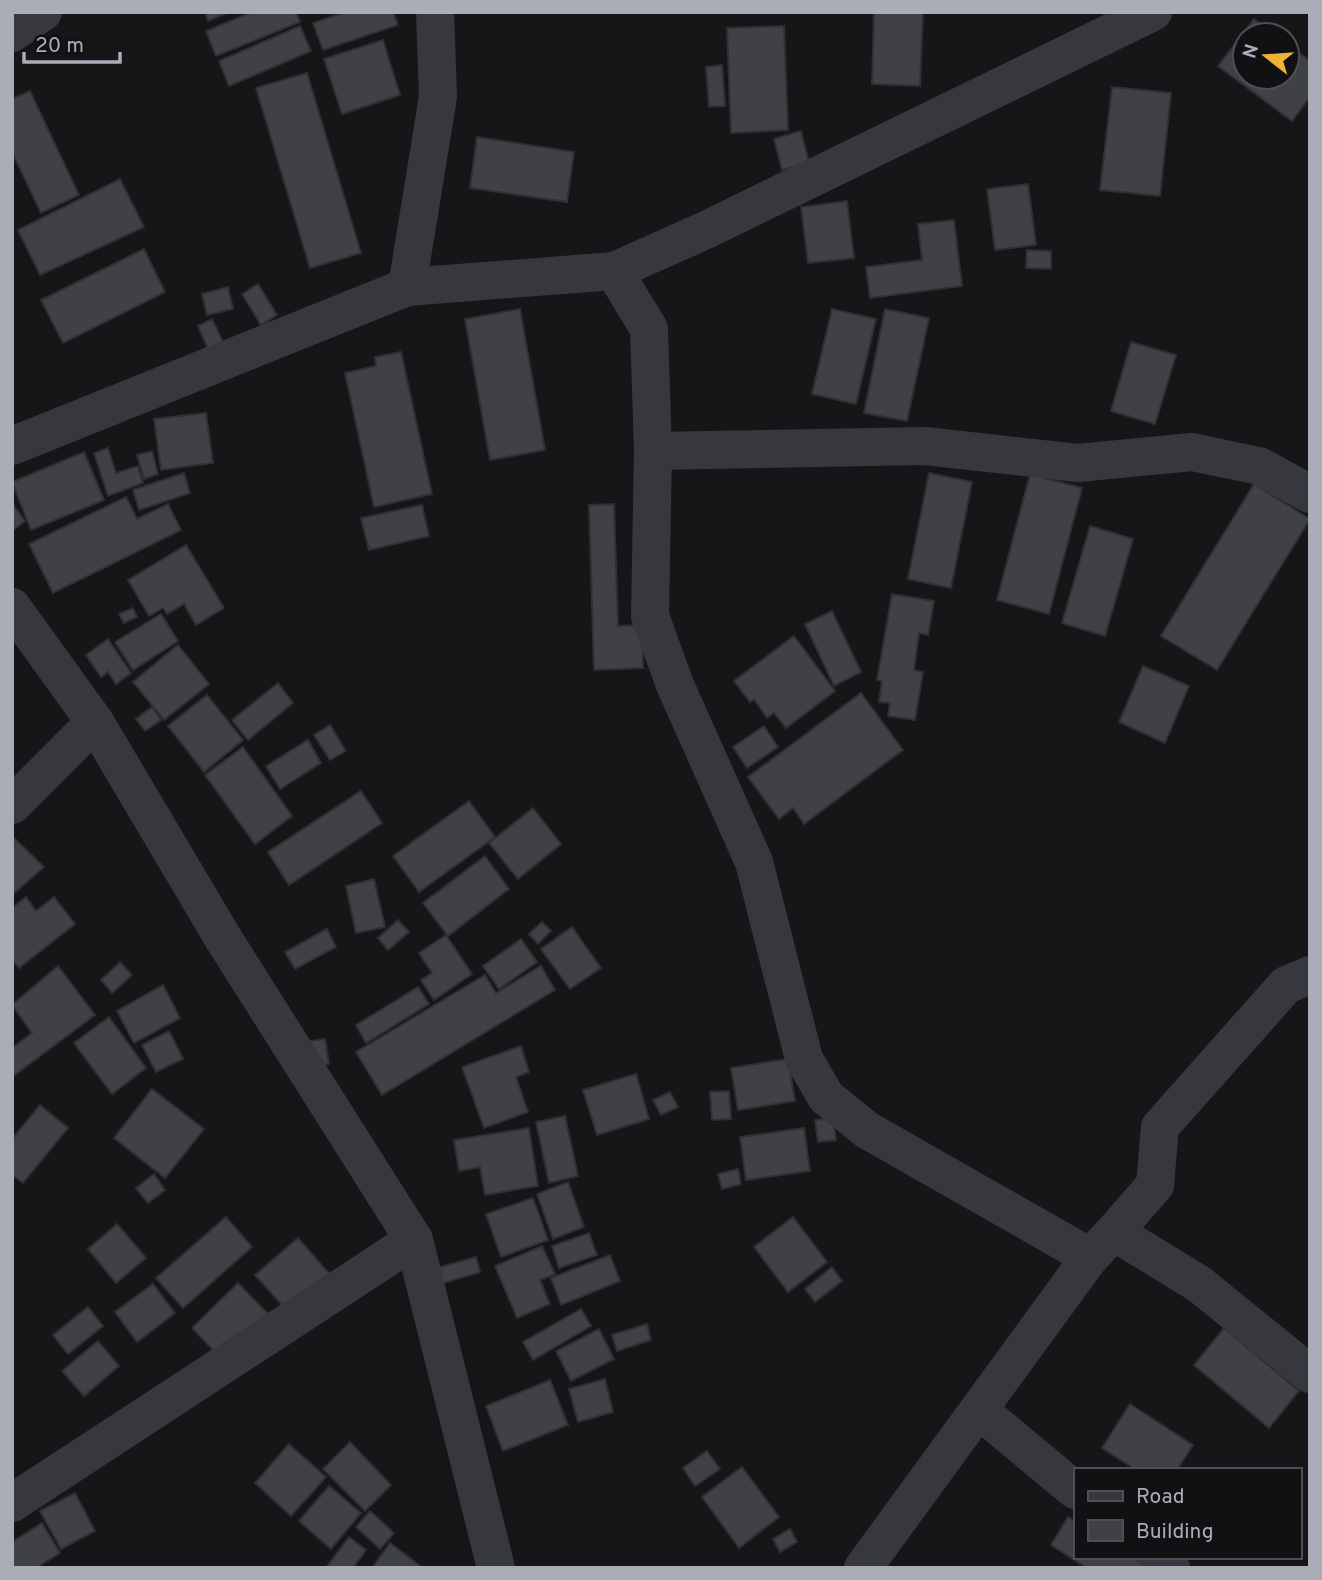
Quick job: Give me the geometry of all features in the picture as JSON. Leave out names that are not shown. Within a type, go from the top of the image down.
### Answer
[{"type":"street","points":[[12,33],[43,12]]},
{"type":"street","points":[[407,287],[438,97],[435,12]]},
{"type":"street","points":[[12,446],[407,287],[614,271],[708,229],[1153,12]]},
{"type":"street","points":[[614,271],[649,329],[653,452],[650,616],[675,685],[754,862],[804,1059],[826,1097],[867,1130],[1102,1245],[1199,1284],[1310,1374]]},
{"type":"street","points":[[653,452],[925,446],[1078,463],[1192,452],[1259,466],[1310,494]]},
{"type":"street","points":[[12,607],[95,722],[223,938],[414,1240],[496,1568]]},
{"type":"street","points":[[12,805],[95,722]]},
{"type":"street","points":[[863,1568],[1102,1245],[1155,1185],[1160,1127],[1286,985],[1310,975]]},
{"type":"street","points":[[12,1503],[414,1240]]},
{"type":"street","points":[[980,1411],[1074,1489]]},
{"type":"building","points":[[205,12],[229,12],[208,21]]},
{"type":"building","points":[[252,12],[296,12],[300,22],[216,56],[206,31]]},
{"type":"building","points":[[346,12],[393,12],[398,25],[323,50],[313,23]]},
{"type":"building","points":[[874,12],[923,12],[920,86],[872,84]]},
{"type":"building","points":[[300,26],[311,51],[229,86],[219,61]]},
{"type":"building","points":[[784,26],[788,130],[731,133],[727,28]]},
{"type":"building","points":[[383,40],[400,95],[342,114],[324,59]]},
{"type":"building","points":[[1231,49],[1231,76],[1218,66]]},
{"type":"building","points":[[1301,54],[1310,61],[1310,97],[1292,121],[1252,91],[1301,91]]},
{"type":"building","points":[[722,65],[725,106],[709,107],[706,67]]},
{"type":"building","points":[[307,73],[361,253],[310,268],[256,88]]},
{"type":"building","points":[[1112,87],[1171,93],[1160,196],[1100,190]]},
{"type":"building","points":[[30,91],[79,195],[41,213],[12,152],[12,99]]},
{"type":"building","points":[[801,131],[809,163],[782,170],[774,139]]},
{"type":"building","points":[[477,137],[574,152],[567,202],[470,188]]},
{"type":"building","points":[[120,179],[144,227],[40,275],[18,230]]},
{"type":"building","points":[[1028,184],[1036,245],[995,250],[987,189]]},
{"type":"building","points":[[847,201],[854,258],[808,263],[801,207]]},
{"type":"building","points":[[954,220],[962,286],[870,298],[866,267],[922,260],[918,224]]},
{"type":"building","points":[[144,249],[165,292],[63,343],[41,300]]},
{"type":"building","points":[[1027,250],[1051,251],[1051,269],[1026,268]]},
{"type":"building","points":[[258,284],[277,315],[261,325],[242,294]]},
{"type":"building","points":[[228,287],[233,309],[207,315],[202,294]]},
{"type":"building","points":[[520,309],[545,450],[490,460],[465,319]]},
{"type":"building","points":[[832,309],[876,319],[856,404],[812,394]]},
{"type":"building","points":[[885,309],[929,318],[907,421],[864,413]]},
{"type":"building","points":[[212,319],[223,342],[208,349],[198,326]]},
{"type":"building","points":[[1131,342],[1176,355],[1155,424],[1111,411]]},
{"type":"building","points":[[401,352],[432,494],[374,507],[345,373],[376,366],[375,357]]},
{"type":"building","points":[[206,413],[213,463],[161,470],[154,419]]},
{"type":"building","points":[[108,448],[116,473],[138,466],[143,483],[108,496],[94,453]]},
{"type":"building","points":[[152,451],[158,474],[144,479],[137,455]]},
{"type":"building","points":[[84,452],[104,500],[31,530],[12,482]]},
{"type":"building","points":[[184,473],[190,493],[139,510],[133,490]]},
{"type":"building","points":[[929,473],[972,482],[951,588],[908,579]]},
{"type":"building","points":[[1030,474],[1082,488],[1049,614],[997,600]]},
{"type":"building","points":[[1254,484],[1310,519],[1217,670],[1161,636]]},
{"type":"building","points":[[126,497],[137,519],[168,504],[181,530],[53,593],[29,544]]},
{"type":"building","points":[[12,503],[25,521],[12,531]]},
{"type":"building","points":[[614,504],[618,626],[642,625],[643,668],[594,670],[589,505]]},
{"type":"building","points":[[422,505],[429,536],[369,550],[361,518]]},
{"type":"building","points":[[1090,526],[1133,539],[1105,636],[1062,623]]},
{"type":"building","points":[[186,545],[224,608],[196,625],[184,604],[167,614],[163,608],[149,616],[128,580]]},
{"type":"building","points":[[892,594],[934,601],[928,635],[919,633],[914,670],[923,672],[915,720],[888,716],[890,703],[879,702],[882,681],[877,680]]},
{"type":"building","points":[[133,608],[137,617],[124,623],[119,614]]},
{"type":"building","points":[[832,611],[861,672],[834,686],[805,624]]},
{"type":"building","points":[[161,614],[178,641],[133,670],[115,642]]},
{"type":"building","points":[[794,636],[835,691],[786,728],[774,713],[767,718],[754,699],[750,702],[734,681]]},
{"type":"building","points":[[108,639],[131,673],[116,684],[108,672],[101,677],[86,655]]},
{"type":"building","points":[[178,645],[209,684],[164,720],[133,682]]},
{"type":"building","points":[[1143,666],[1189,686],[1165,743],[1119,722]]},
{"type":"building","points":[[278,683],[293,703],[248,740],[232,720]]},
{"type":"building","points":[[861,693],[903,750],[804,824],[793,808],[779,819],[748,777]]},
{"type":"building","points":[[207,695],[243,740],[204,772],[168,726]]},
{"type":"building","points":[[152,707],[161,720],[145,731],[136,719]]},
{"type":"building","points":[[330,725],[346,751],[330,760],[314,735]]},
{"type":"building","points":[[764,726],[778,747],[747,768],[733,747]]},
{"type":"building","points":[[308,740],[321,763],[280,789],[266,766]]},
{"type":"building","points":[[243,747],[292,816],[255,844],[205,775]]},
{"type":"building","points":[[361,791],[382,823],[289,885],[268,852]]},
{"type":"building","points":[[469,801],[495,837],[419,892],[393,856]]},
{"type":"building","points":[[533,808],[561,844],[518,879],[489,843]]},
{"type":"building","points":[[12,836],[44,867],[12,895]]},
{"type":"building","points":[[485,856],[509,889],[448,936],[423,903]]},
{"type":"building","points":[[374,879],[385,927],[356,933],[346,886]]},
{"type":"building","points":[[26,897],[36,911],[54,897],[75,924],[19,968],[12,959],[12,908]]},
{"type":"building","points":[[398,920],[409,932],[388,950],[378,938]]},
{"type":"building","points":[[542,922],[551,931],[538,944],[529,934]]},
{"type":"building","points":[[572,927],[601,968],[570,989],[541,949]]},
{"type":"building","points":[[327,929],[336,947],[295,969],[285,952]]},
{"type":"building","points":[[446,935],[472,974],[434,1000],[421,980],[432,973],[419,953]]},
{"type":"building","points":[[521,939],[537,962],[499,989],[483,966]]},
{"type":"building","points":[[120,962],[132,975],[112,993],[101,980]]},
{"type":"building","points":[[58,966],[95,1015],[12,1077],[12,1048],[32,1033],[12,1005]]},
{"type":"building","points":[[541,966],[555,990],[382,1095],[356,1052],[485,975],[496,993]]},
{"type":"building","points":[[163,985],[180,1018],[134,1043],[117,1011]]},
{"type":"building","points":[[418,987],[429,1004],[366,1043],[356,1025]]},
{"type":"building","points":[[109,1017],[146,1068],[112,1094],[74,1043]]},
{"type":"building","points":[[169,1031],[183,1059],[156,1072],[142,1045]]},
{"type":"building","points":[[325,1039],[329,1064],[300,1068],[296,1043]]},
{"type":"building","points":[[521,1046],[529,1072],[516,1077],[528,1112],[484,1128],[462,1067]]},
{"type":"building","points":[[788,1059],[795,1101],[738,1110],[731,1068]]},
{"type":"building","points":[[636,1074],[649,1119],[597,1135],[583,1090]]},
{"type":"building","points":[[152,1089],[204,1129],[165,1178],[114,1138]]},
{"type":"building","points":[[729,1091],[731,1119],[712,1120],[710,1092]]},
{"type":"building","points":[[670,1092],[678,1107],[661,1115],[653,1100]]},
{"type":"building","points":[[40,1105],[68,1128],[23,1183],[12,1175],[12,1139]]},
{"type":"building","points":[[565,1116],[578,1176],[549,1183],[536,1122]]},
{"type":"building","points":[[833,1118],[836,1140],[818,1142],[815,1120]]},
{"type":"building","points":[[529,1128],[538,1186],[485,1195],[480,1167],[459,1171],[454,1140]]},
{"type":"building","points":[[804,1128],[810,1171],[746,1180],[740,1137]]},
{"type":"building","points":[[738,1169],[741,1184],[722,1189],[718,1174]]},
{"type":"building","points":[[154,1174],[165,1190],[148,1203],[136,1188]]},
{"type":"building","points":[[568,1182],[584,1227],[553,1239],[537,1194]]},
{"type":"building","points":[[533,1198],[548,1240],[501,1257],[486,1214]]},
{"type":"building","points":[[226,1217],[252,1247],[183,1308],[156,1278]]},
{"type":"building","points":[[793,1217],[827,1262],[788,1292],[754,1247]]},
{"type":"building","points":[[117,1224],[146,1258],[116,1283],[88,1249]]},
{"type":"building","points":[[589,1233],[597,1255],[559,1268],[552,1246]]},
{"type":"building","points":[[298,1238],[334,1279],[292,1316],[255,1275]]},
{"type":"building","points":[[542,1246],[555,1274],[540,1280],[550,1304],[517,1318],[495,1266]]},
{"type":"building","points":[[610,1255],[620,1281],[561,1305],[551,1278]]},
{"type":"building","points":[[476,1257],[480,1272],[437,1285],[433,1269]]},
{"type":"building","points":[[832,1267],[842,1281],[815,1302],[805,1289]]},
{"type":"building","points":[[238,1283],[270,1316],[224,1361],[192,1328]]},
{"type":"building","points":[[153,1284],[175,1313],[137,1342],[115,1312]]},
{"type":"building","points":[[88,1307],[103,1326],[68,1354],[53,1335]]},
{"type":"building","points":[[581,1309],[591,1326],[533,1360],[523,1342]]},
{"type":"building","points":[[647,1324],[651,1340],[617,1351],[612,1335]]},
{"type":"building","points":[[1224,1328],[1299,1391],[1269,1428],[1194,1365]]},
{"type":"building","points":[[599,1329],[614,1359],[571,1381],[556,1351]]},
{"type":"building","points":[[98,1341],[119,1366],[84,1396],[62,1371]]},
{"type":"building","points":[[605,1379],[613,1412],[578,1422],[569,1389]]},
{"type":"building","points":[[550,1380],[568,1425],[503,1451],[486,1406]]},
{"type":"building","points":[[1130,1404],[1193,1445],[1178,1468],[1133,1468],[1102,1448]]},
{"type":"building","points":[[350,1442],[391,1485],[365,1511],[323,1469]]},
{"type":"building","points":[[289,1444],[326,1477],[291,1516],[255,1483]]},
{"type":"building","points":[[707,1451],[720,1469],[695,1486],[683,1468]]},
{"type":"building","points":[[742,1467],[779,1517],[739,1548],[702,1497]]},
{"type":"building","points":[[329,1486],[361,1513],[331,1549],[299,1521]]},
{"type":"building","points":[[75,1493],[95,1531],[61,1549],[40,1511]]},
{"type":"building","points":[[370,1511],[394,1533],[380,1549],[356,1527]]},
{"type":"building","points":[[1068,1517],[1074,1520],[1074,1559],[1136,1559],[1150,1568],[1087,1568],[1051,1545]]},
{"type":"building","points":[[42,1523],[60,1553],[36,1568],[12,1568],[12,1542]]},
{"type":"building","points":[[790,1529],[797,1542],[780,1552],[773,1539]]},
{"type":"building","points":[[349,1537],[366,1550],[353,1568],[326,1568]]},
{"type":"building","points":[[390,1543],[423,1568],[372,1568]]}]
